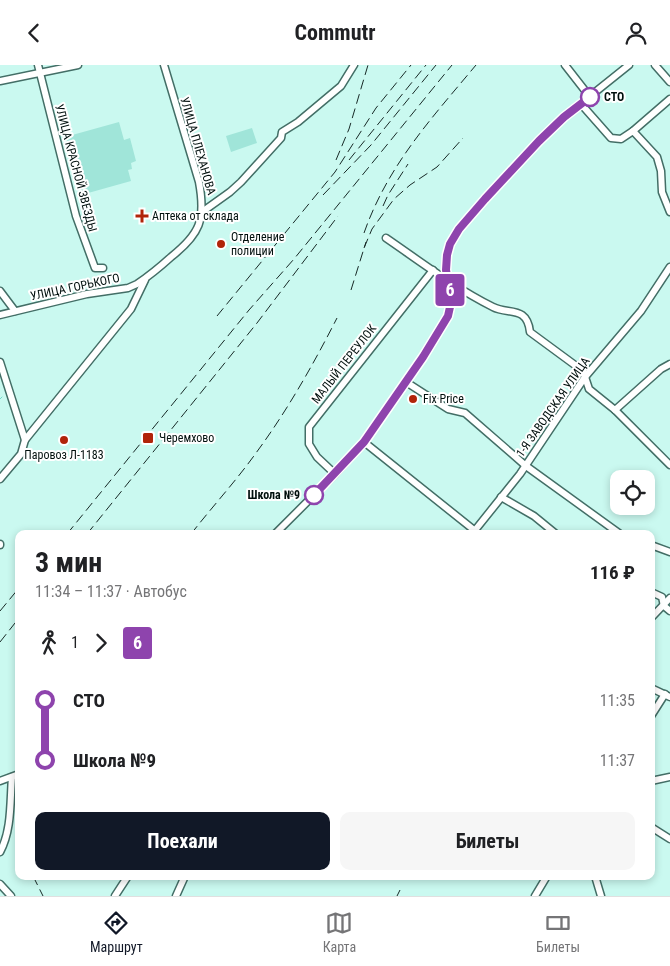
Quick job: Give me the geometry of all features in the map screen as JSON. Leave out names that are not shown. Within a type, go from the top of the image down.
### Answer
[{"type":"street","name":"УЛИЦА КРАСНОЙ ЗВЕЗДЫ","points":[[38,65],[76,216],[95,268],[103,268]]},
{"type":"street","points":[[0,81],[78,65]]},
{"type":"street","name":"УЛИЦА ПЛЕХАНОВА","points":[[164,65],[203,200],[202,212],[195,234]]},
{"type":"street","points":[[202,212],[242,182],[281,138],[282,132],[298,122],[341,86],[354,65]]},
{"type":"street","points":[[565,65],[590,97]]},
{"type":"street","points":[[278,530],[335,474],[364,442],[448,316],[450,307],[446,270],[447,255],[450,244],[459,229],[539,141],[629,65]]},
{"type":"street","points":[[656,65],[670,81]]},
{"type":"street","points":[[581,104],[611,138],[621,139],[670,99]]},
{"type":"street","points":[[633,131],[657,157],[661,171],[662,192],[669,208]]},
{"type":"street","name":"УЛИЦА ГОРЬКОГО","points":[[0,315],[87,294],[128,288],[137,284],[188,244],[195,234]]},
{"type":"street","points":[[386,237],[448,281],[495,309],[513,310],[522,316],[529,323],[530,332],[583,371],[590,389],[615,410],[670,465]]},
{"type":"street","name":"1-Я ЗАВОДСКАЯ УЛИЦА","points":[[477,530],[526,466],[585,377],[641,311],[670,267]]},
{"type":"street","name":"МАЛЫЙ ПЕРЕУЛОК","points":[[335,474],[317,457],[309,445],[308,427],[433,270]]},
{"type":"street","points":[[0,479],[22,453],[25,441],[131,309],[146,277]]},
{"type":"street","points":[[0,291],[15,311]]},
{"type":"street","points":[[0,362],[25,441]]},
{"type":"street","points":[[615,410],[661,369],[670,364]]},
{"type":"street","points":[[406,381],[448,409],[466,413],[526,466],[614,530]]},
{"type":"street","points":[[364,442],[471,530]]},
{"type":"street","points":[[501,497],[534,516],[551,530]]},
{"type":"street","points":[[655,546],[670,552]]},
{"type":"street","points":[[655,594],[662,597],[664,606],[670,611]]},
{"type":"street","points":[[655,614],[670,598]]},
{"type":"street","points":[[655,690],[668,696],[655,711]]},
{"type":"street","points":[[0,781],[15,776]]},
{"type":"street","points":[[0,852],[6,841],[12,777]]},
{"type":"street","points":[[655,780],[670,777]]},
{"type":"street","points":[[655,830],[670,839]]},
{"type":"street","points":[[115,896],[125,880]]},
{"type":"street","points":[[176,896],[183,880]]},
{"type":"street","points":[[535,896],[545,880]]},
{"type":"street","points":[[596,880],[601,896]]},
{"type":"street","points":[[0,884],[11,896]]},
{"type":"green space","points":[[119,122],[124,140],[130,138],[136,161],[131,163],[132,169],[128,170],[131,181],[81,195],[65,137]]},
{"type":"green space","points":[[252,128],[257,143],[231,152],[226,136]]},
{"type":"railway","points":[[336,160],[349,129],[368,65]]},
{"type":"railway","points":[[217,316],[335,172],[376,108],[411,65]]},
{"type":"railway","points":[[349,160],[426,65]]},
{"type":"railway","points":[[323,195],[371,145],[436,65]]},
{"type":"railway","points":[[70,530],[452,65]]},
{"type":"railway","points":[[364,233],[374,208],[398,164],[427,124],[476,65]]},
{"type":"railway","points":[[364,248],[372,229],[394,199],[410,185],[437,167],[463,138]]},
{"type":"railway","points":[[383,206],[408,164]]},
{"type":"railway","points":[[90,530],[257,323],[338,216]]},
{"type":"railway","points":[[351,290],[366,242]]},
{"type":"railway","points":[[194,530],[240,474],[278,421],[319,353],[337,318]]},
{"type":"railway","points":[[0,611],[15,593]]},
{"type":"railway","points":[[0,642],[15,623]]},
{"type":"railway","points":[[35,880],[43,896]]},
{"type":"railway","points":[[397,896],[400,890]]},
{"type":"bus line","name":"6","points":[[314,495],[364,442],[423,357],[448,316],[450,292],[446,270],[447,255],[450,244],[459,229],[539,141],[564,117],[590,97]]},
{"type":"place","name":"СТО","points":[[590,97]]},
{"type":"place","name":"Аптека от склада","points":[[142,216]]},
{"type":"place","name":"Отделение полиции","points":[[221,244]]},
{"type":"place","name":"Fix Price","points":[[413,399]]},
{"type":"place","name":"Черемхово","points":[[148,438]]},
{"type":"place","name":"Паровоз Л-1183","points":[[64,440]]},
{"type":"place","name":"Школа №9","points":[[314,495]]}]
